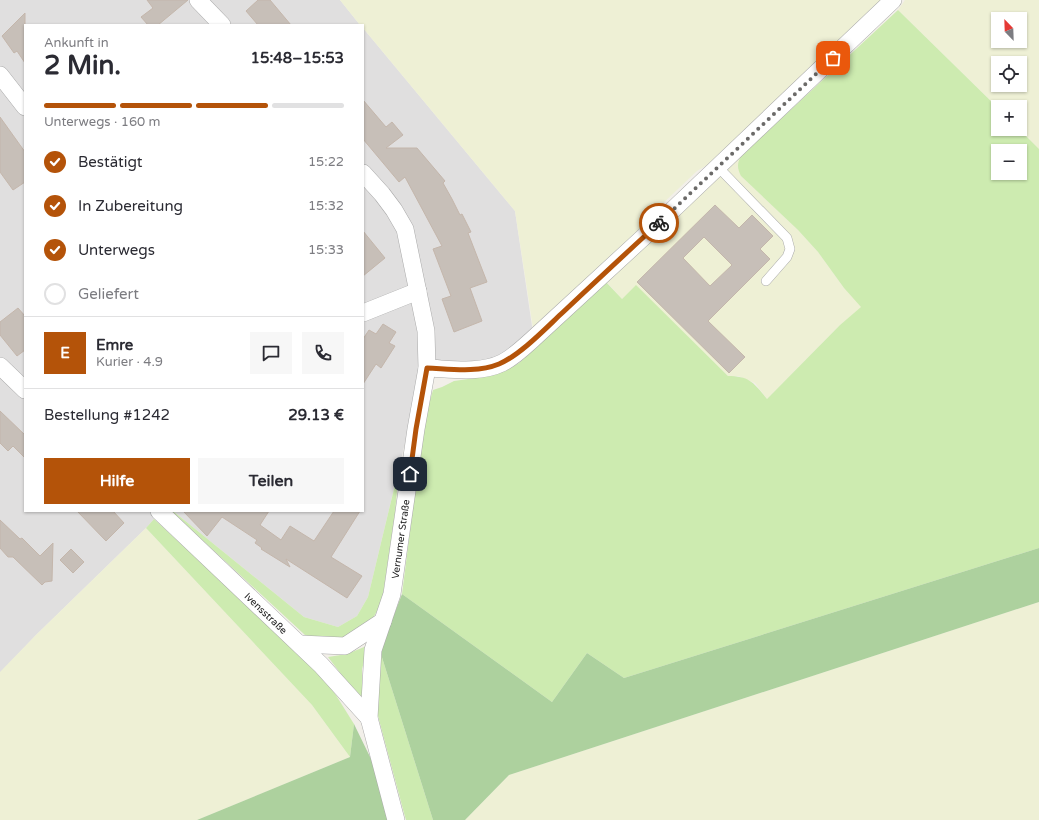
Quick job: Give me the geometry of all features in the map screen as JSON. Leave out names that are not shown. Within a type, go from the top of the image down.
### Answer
[{"type":"street","points":[[198,0],[221,24]]},
{"type":"street","points":[[427,368],[461,370],[484,368],[500,364],[512,357],[540,333],[718,167],[893,0]]},
{"type":"street","points":[[0,75],[24,106]]},
{"type":"street","name":"Vernumer Straße","points":[[364,174],[394,210],[405,229],[426,331],[427,368],[416,429],[392,594],[373,650],[369,718],[396,820]]},
{"type":"street","points":[[364,313],[418,291]]},
{"type":"street","points":[[0,366],[24,389]]},
{"type":"street","name":"Ivensstraße","points":[[160,512],[300,644],[369,718]]},
{"type":"street","points":[[300,644],[345,646],[383,621]]},
{"type":"lane","points":[[718,167],[787,238],[790,249],[787,257],[766,281]]},
{"type":"shaded area","points":[[0,0],[340,0],[359,24],[24,24],[24,512],[156,512],[154,519],[146,528],[36,635],[0,673]]},
{"type":"shaded area","points":[[364,29],[515,211],[533,333],[496,361],[418,364],[418,378],[411,418],[368,597],[357,616],[338,627],[304,617],[174,512],[364,512]]},
{"type":"green space","points":[[340,0],[885,0],[714,161],[697,171],[658,208],[655,215],[533,328],[515,211],[364,29],[364,24],[359,24]]},
{"type":"green space","points":[[905,0],[1039,0],[1039,149],[1026,136],[1027,100],[991,101],[898,10]]},
{"type":"green space","points":[[898,10],[991,101],[991,136],[1026,136],[1039,149],[1039,548],[624,678],[587,653],[552,702],[402,594],[424,421],[433,390],[454,381],[489,376],[505,371],[519,363],[606,282],[622,299],[636,285],[728,376],[747,379],[759,389],[767,399],[840,325],[861,307],[844,288],[818,252],[798,230],[741,176],[738,166],[741,156]]},
{"type":"green space","points":[[741,156],[741,176],[798,230],[818,252],[844,288],[862,307],[840,325],[767,399],[755,383],[738,376],[728,376],[636,286],[622,299],[604,279]]},
{"type":"green space","points":[[399,468],[395,513],[382,602],[367,629],[327,643],[305,635],[172,512],[174,512],[304,617],[338,627],[357,616],[368,597]]},
{"type":"green space","points":[[154,519],[304,657],[334,692],[354,724],[350,757],[312,705],[146,528]]},
{"type":"green space","points":[[146,528],[312,705],[350,757],[197,820],[0,820],[0,672]]},
{"type":"green space","points":[[1039,548],[1039,602],[509,775],[465,820],[433,820],[380,651],[402,594],[552,702],[587,653],[624,678]]},
{"type":"green space","points":[[1039,602],[1039,820],[465,820],[509,775]]},
{"type":"green space","points":[[369,645],[362,669],[362,698],[360,699],[328,657],[347,654]]},
{"type":"green space","points":[[380,651],[433,820],[406,820],[378,716],[376,682]]},
{"type":"green space","points":[[354,724],[372,761],[389,820],[197,820],[350,757]]},
{"type":"building","points":[[147,0],[188,0],[159,24],[147,24],[141,17],[153,8]]},
{"type":"building","points":[[258,0],[270,0],[290,24],[257,24],[246,11]]},
{"type":"building","points":[[25,13],[24,62],[17,51],[14,53],[2,36]]},
{"type":"building","points":[[364,101],[386,127],[392,122],[403,135],[386,148],[417,148],[445,181],[443,183],[471,232],[468,233],[487,282],[470,288],[482,321],[454,332],[442,299],[451,296],[433,249],[442,246],[405,177],[399,182],[364,140]]},
{"type":"building","points":[[0,117],[24,151],[24,183],[13,190],[0,172]]},
{"type":"building","points":[[715,205],[739,228],[752,215],[773,236],[760,249],[770,259],[708,321],[745,357],[729,373],[637,282]],"holes":[[[704,237],[732,265],[710,286],[683,258]]]},
{"type":"building","points":[[364,232],[385,258],[364,275]]},
{"type":"building","points":[[18,308],[24,315],[24,351],[17,356],[0,335],[0,322]]},
{"type":"building","points":[[383,324],[396,332],[389,343],[395,346],[381,368],[376,364],[364,382],[364,338],[369,330],[376,334]]},
{"type":"building","points":[[0,411],[24,434],[24,457],[13,446],[8,451],[0,443]]},
{"type":"building","points":[[78,512],[114,512],[124,523],[106,541]]},
{"type":"building","points":[[184,512],[268,512],[260,525],[281,540],[290,526],[314,541],[333,512],[359,512],[331,557],[362,576],[347,598],[286,559],[290,567],[261,549],[262,548],[255,543],[257,540],[222,517],[207,536]]},
{"type":"building","points":[[0,520],[20,539],[22,538],[40,556],[53,543],[52,581],[45,582],[42,585],[13,557],[8,557],[0,548]]},
{"type":"building","points":[[71,549],[84,562],[73,573],[60,560]]},
{"type":"way so far","points":[[659,223],[833,58]]},
{"type":"route","points":[[410,474],[416,429],[427,368],[461,370],[484,368],[500,364],[512,357],[659,223]]}]
